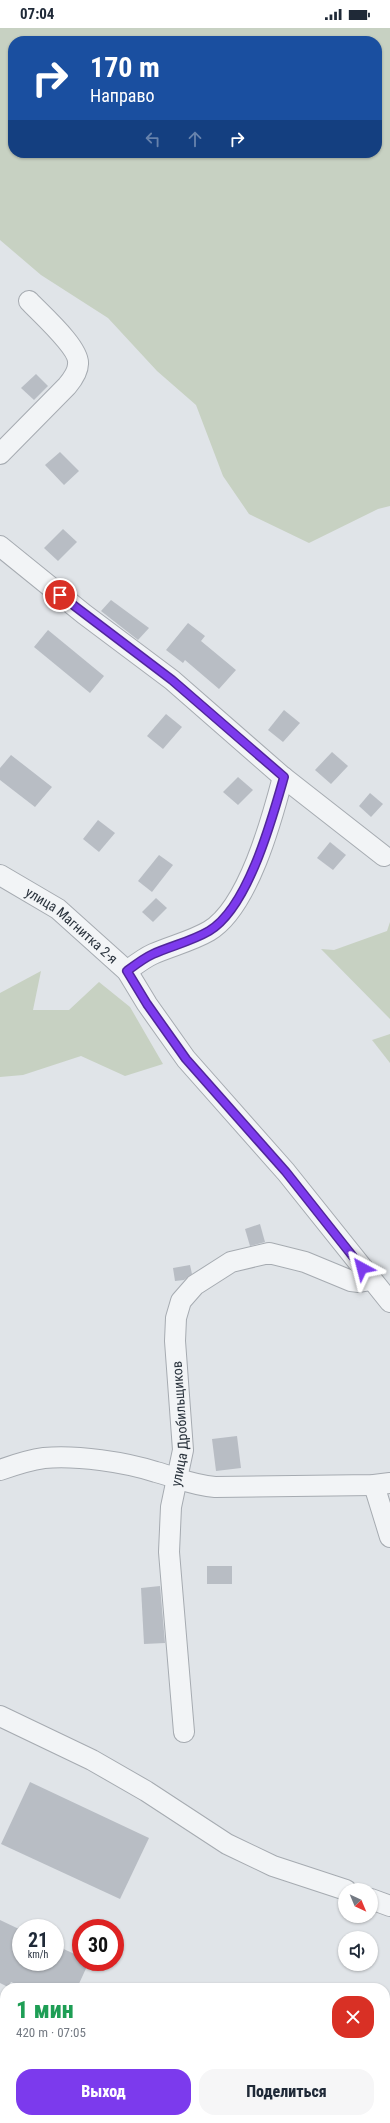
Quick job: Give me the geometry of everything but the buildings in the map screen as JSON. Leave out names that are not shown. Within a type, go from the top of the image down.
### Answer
[{"type":"street","points":[[0,454],[67,386],[74,377],[79,363],[75,350],[29,301]]},
{"type":"street","points":[[0,546],[84,614],[172,680],[284,777],[384,856]]},
{"type":"street","points":[[127,971],[151,955],[209,931],[226,917],[239,899],[252,870],[272,821],[284,777]]},
{"type":"street","name":"улица Магнитка 2-я","points":[[0,875],[58,909],[127,971],[147,1004],[186,1059],[286,1172],[390,1302]]},
{"type":"street","name":"улица Дробильщиков","points":[[184,1732],[168,1552],[171,1507],[183,1450],[175,1341],[176,1318],[181,1301],[195,1285],[231,1262],[269,1253],[305,1262],[350,1281],[359,1282],[371,1280]]},
{"type":"street","points":[[0,1470],[43,1458],[63,1457],[126,1464],[194,1485],[215,1487],[382,1484],[390,1537]]},
{"type":"street","points":[[0,1716],[92,1760],[146,1791],[227,1844],[274,1866],[338,1887]]},
{"type":"street","points":[[378,1902],[390,1906]]},
{"type":"green space","points":[[0,28],[390,28],[390,506],[378,509],[309,543],[249,514],[223,476],[196,405],[157,371],[108,318],[41,275],[0,240]]},
{"type":"green space","points":[[390,922],[390,1019],[321,949],[334,950],[387,931]]},
{"type":"green space","points":[[41,971],[33,1010],[69,1010],[99,982],[130,1007],[163,1064],[125,1076],[81,1056],[23,1075],[0,1077],[0,993]]},
{"type":"green space","points":[[390,1034],[390,1063],[372,1040]]},
{"type":"route","points":[[60,595],[172,680],[284,777],[272,821],[252,870],[239,899],[226,917],[209,931],[151,955],[127,971],[147,1004],[186,1059],[286,1172],[362,1268]]}]
